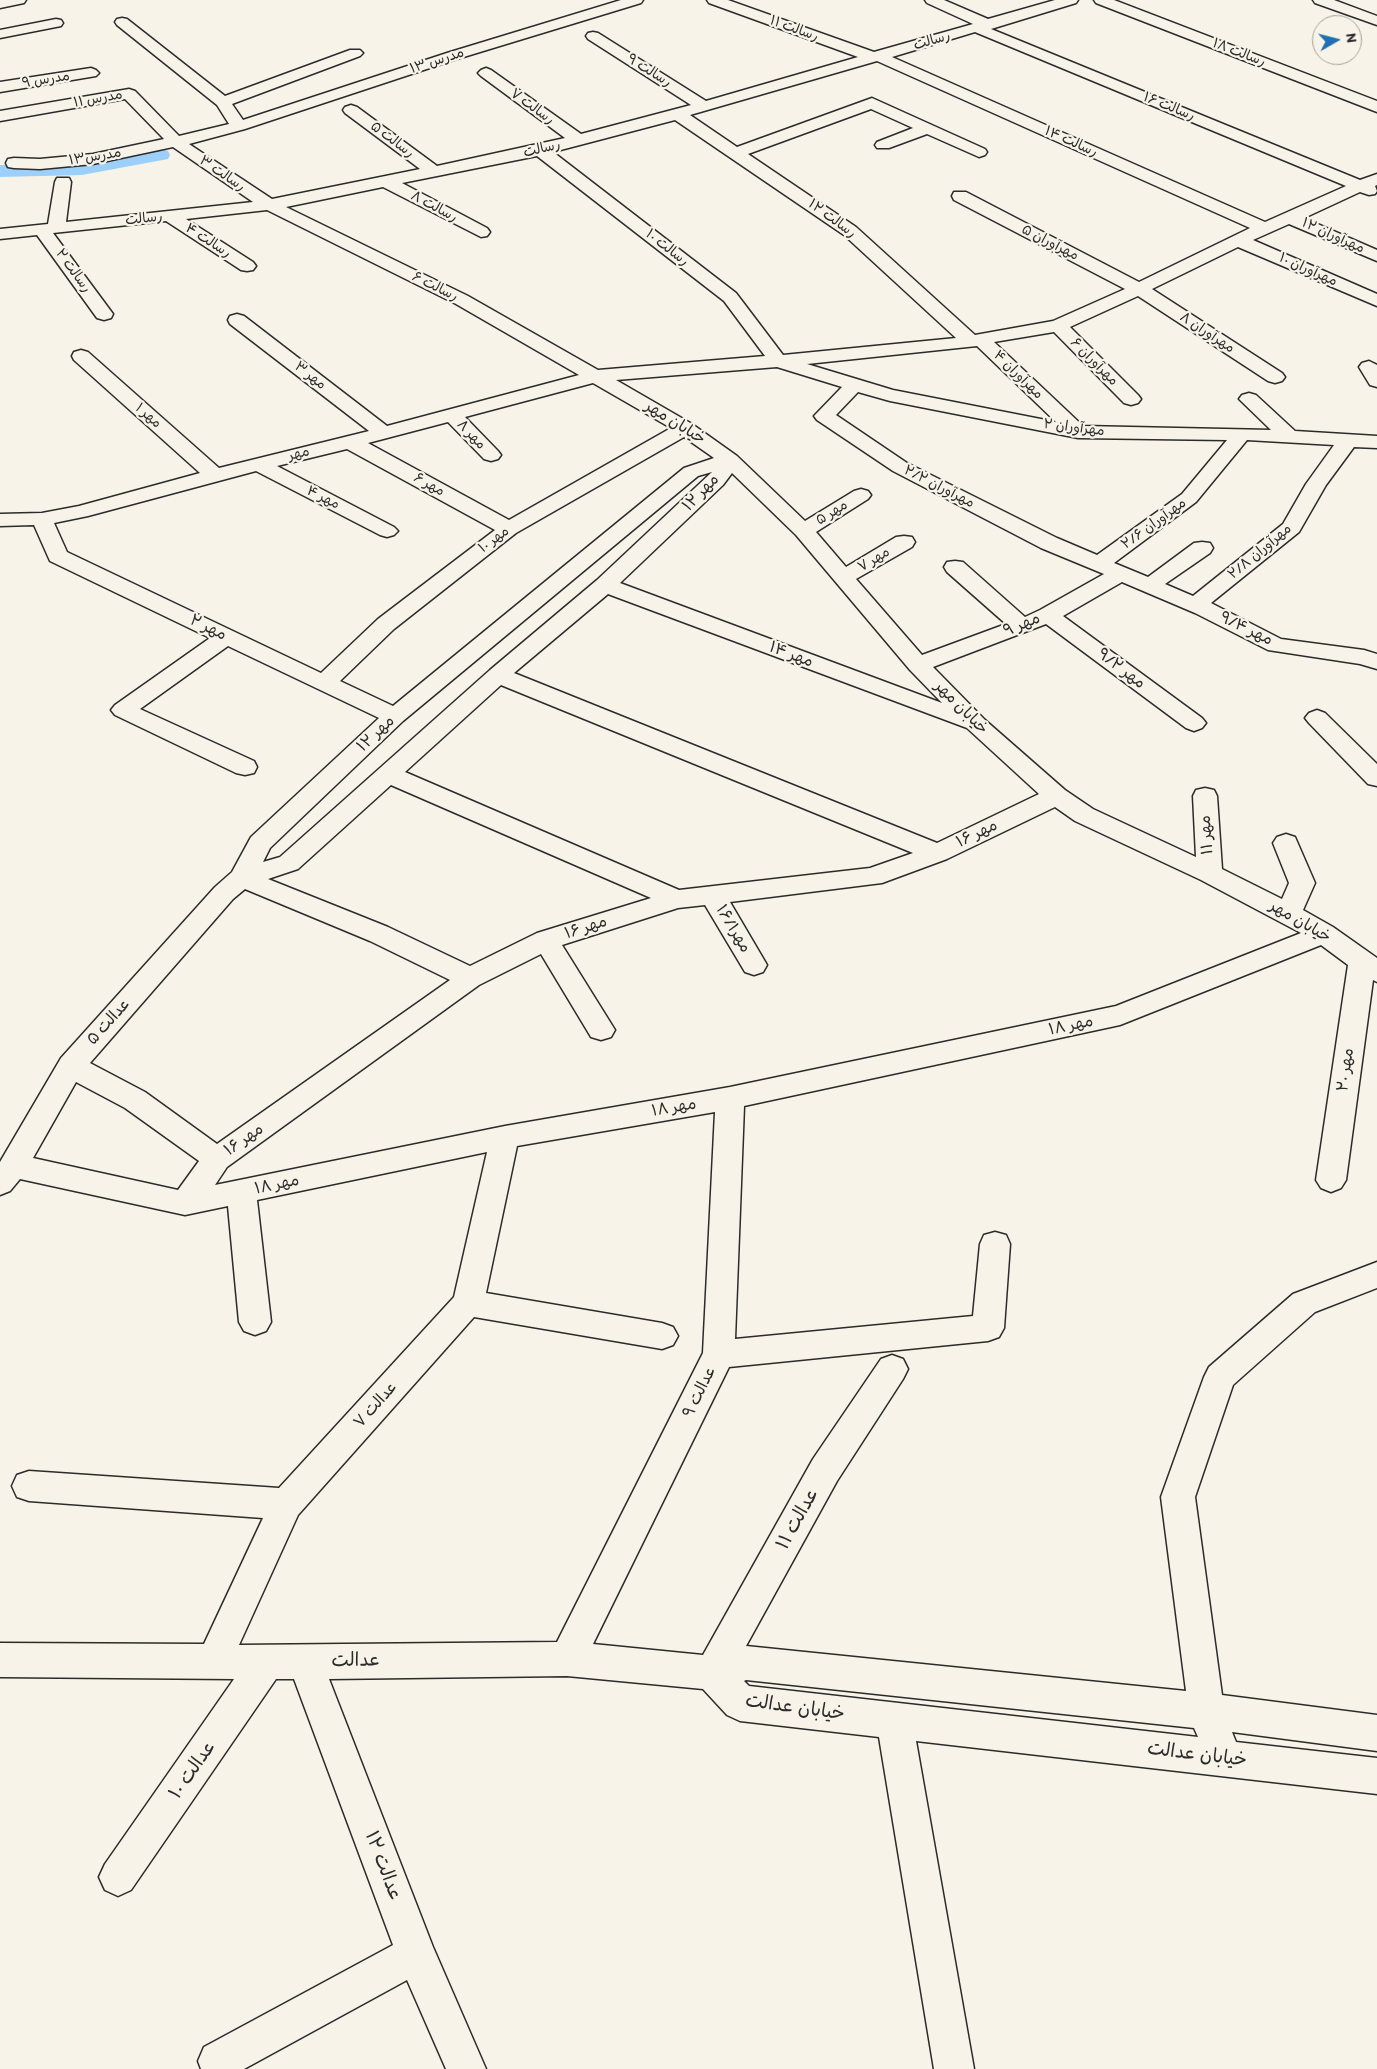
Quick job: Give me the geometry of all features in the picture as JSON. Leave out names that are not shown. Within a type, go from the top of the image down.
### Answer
[{"type":"street","points":[[0,4],[19,0]]},
{"type":"street","name":"مدرس ۱۳","points":[[176,142],[239,126],[452,56],[636,0]]},
{"type":"street","name":"رسالت ۱۱","points":[[714,0],[876,57]]},
{"type":"street","name":"رسالت ۱۶","points":[[932,0],[983,26],[1377,194]]},
{"type":"street","points":[[1017,0],[1036,10]]},
{"type":"street","name":"رسالت","points":[[0,234],[268,205],[540,150],[677,114],[1071,0]]},
{"type":"street","name":"رسالت ۱۸","points":[[1101,0],[1377,107]]},
{"type":"street","points":[[1320,0],[1377,21]]},
{"type":"street","points":[[122,22],[224,102],[239,126]]},
{"type":"street","points":[[0,34],[56,23]]},
{"type":"street","name":"رسالت ۹","points":[[593,36],[704,106]]},
{"type":"street","points":[[224,102],[355,53]]},
{"type":"street","name":"رسالت ۱۴","points":[[876,57],[1264,228]]},
{"type":"street","name":"مدرس ۹","points":[[0,87],[91,73]]},
{"type":"street","name":"رسالت ۷","points":[[486,73],[578,140]]},
{"type":"street","name":"مدرس ۱۱","points":[[0,116],[129,94],[176,142]]},
{"type":"street","points":[[736,153],[872,103],[979,152]]},
{"type":"street","name":"رسالت ۵","points":[[352,110],[433,171]]},
{"type":"street","name":"رسالت ۱۲","points":[[677,114],[850,231],[976,340]]},
{"type":"street","points":[[883,145],[928,128]]},
{"type":"street","name":"مدرس۱۳","points":[[5,161],[40,164],[93,159],[176,142]]},
{"type":"street","name":"رسالت ۳","points":[[176,142],[268,205]]},
{"type":"street","name":"رسالت ۱۰","points":[[540,150],[730,297],[778,361]]},
{"type":"street","name":"مهر","points":[[0,520],[42,519],[81,512],[597,376],[778,361],[976,340],[1058,326],[1264,228],[1377,179]]},
{"type":"street","points":[[49,228],[62,182]]},
{"type":"street","name":"رسالت ۸","points":[[387,182],[481,232]]},
{"type":"street","name":"مهرآوران ۵","points":[[960,196],[1139,289]]},
{"type":"street","name":"رسالت ۶","points":[[268,205],[462,300],[597,376]]},
{"type":"street","name":"رسالت ۴","points":[[169,216],[246,266]]},
{"type":"street","name":"مهرآوران ۱۲","points":[[1288,217],[1377,256]]},
{"type":"street","name":"رسالت ۲","points":[[49,228],[104,314]]},
{"type":"street","name":"مهرآوران ۱۰","points":[[1238,240],[1377,300]]},
{"type":"street","name":"مهرآوران ۸","points":[[1139,289],[1274,377]]},
{"type":"street","name":"مهر ۳","points":[[236,320],[384,433]]},
{"type":"street","name":"مهرآوران ۶","points":[[1058,326],[1131,399]]},
{"type":"street","name":"مهرآوران ۴","points":[[976,340],[1078,432]]},
{"type":"street","name":"مهر ۱","points":[[81,356],[216,475]]},
{"type":"street","name":"مهرآوران ۲","points":[[778,361],[890,395],[1078,432],[1242,434],[1377,442]]},
{"type":"street","name":"خیابان مهر","points":[[597,376],[685,428],[730,460],[803,531],[918,665],[977,725],[1056,796],[1084,815],[1210,874],[1289,914],[1324,934],[1372,967]]},
{"type":"street","name":"مهرآوران ۲/۲","points":[[854,385],[824,416],[900,467],[1049,543],[1100,563]]},
{"type":"street","points":[[1249,399],[1290,437]]},
{"type":"street","name":"مهر ۸","points":[[452,415],[491,455]]},
{"type":"street","name":"مهر ۱۰","points":[[324,683],[386,624],[509,528],[685,428]]},
{"type":"street","name":"مهرآوران ۲/۶","points":[[1100,563],[1189,498],[1242,434]]},
{"type":"street","name":"مهرآوران ۲/۸","points":[[1195,605],[1292,528],[1316,484],[1348,441]]},
{"type":"street","name":"مهر ۶","points":[[350,442],[509,528]]},
{"type":"street","name":"مهر ۱۲","points":[[242,878],[288,862],[498,675],[605,584],[716,481],[730,460]]},
{"type":"street","name":"مهر ۱۲","points":[[242,878],[260,843],[395,716],[691,472],[730,460]]},
{"type":"street","name":"مهر ۴","points":[[258,464],[387,531]]},
{"type":"street","name":"مهر ۵","points":[[803,531],[861,495]]},
{"type":"street","name":"مهر ۲","points":[[42,519],[58,556],[395,716]]},
{"type":"street","name":"مهر ۷","points":[[843,578],[904,542]]},
{"type":"street","points":[[1150,585],[1202,548]]},
{"type":"street","name":"مهر ۹/۴","points":[[1100,563],[1121,574],[1195,605],[1276,644],[1364,658],[1377,662]]},
{"type":"street","points":[[955,567],[1022,626]]},
{"type":"street","name":"مهر ۹","points":[[918,665],[1048,615],[1121,574]]},
{"type":"street","name":"مهر ۱۴","points":[[605,584],[977,725]]},
{"type":"street","name":"مهر ۹/۲","points":[[1048,615],[1194,723]]},
{"type":"street","points":[[226,637],[123,710],[245,767]]},
{"type":"street","points":[[498,675],[938,853]]},
{"type":"street","points":[[431,686],[468,703]]},
{"type":"street","points":[[1317,718],[1377,778]]},
{"type":"street","points":[[386,774],[677,899]]},
{"type":"street","name":"مهر ۱۶","points":[[185,1203],[217,1159],[470,978],[546,940],[677,899],[872,877],[938,853],[1056,796]]},
{"type":"street","name":"مهر ۱۱","points":[[1205,796],[1210,874]]},
{"type":"street","points":[[1286,843],[1302,882],[1289,914]]},
{"type":"street","points":[[242,878],[379,934],[470,978]]},
{"type":"street","name":"عدالت ۵","points":[[7,1175],[71,1066],[224,893],[242,878]]},
{"type":"street","name":"مهر۱۶/۱","points":[[712,894],[754,965]]},
{"type":"street","name":"مهر ۱۸","points":[[7,1175],[185,1203],[505,1137],[730,1098],[1120,1015],[1324,934]]},
{"type":"street","points":[[546,940],[601,1030]]},
{"type":"street","name":"مهر ۲۰","points":[[1331,1180],[1372,967]]},
{"type":"street","points":[[71,1066],[135,1100],[217,1159]]},
{"type":"street","name":"عدالت ۹","points":[[567,1659],[719,1354],[730,1098]]},
{"type":"street","name":"عدالت ۷","points":[[214,1661],[286,1504],[468,1303],[505,1137]]},
{"type":"street","points":[[242,1192],[255,1322]]},
{"type":"street","points":[[719,1354],[988,1328],[995,1244]]},
{"type":"street","points":[[1224,1759],[1206,1711],[1178,1498],[1220,1377],[1304,1303],[1377,1275]]},
{"type":"street","points":[[468,1303],[662,1336]]},
{"type":"street","name":"عدالت ۱۱","points":[[712,1673],[825,1470],[892,1369]]},
{"type":"street","points":[[29,1486],[286,1504]]},
{"type":"street","name":"عدالت","points":[[0,1660],[305,1662],[567,1659],[712,1673]]},
{"type":"street","name":"عدالت ۱۰","points":[[118,1877],[267,1662]]},
{"type":"street","name":"عدالت ۱۲","points":[[305,1662],[416,1954],[466,2069]]},
{"type":"street","points":[[712,1673],[746,1662],[1206,1711],[1377,1733]]},
{"type":"street","name":"خیابان عدالت","points":[[712,1673],[740,1703],[1377,1776]]},
{"type":"street","points":[[894,1720],[954,2069]]},
{"type":"street","points":[[218,2061],[416,1954]]},
{"type":"waterway","points":[[0,171],[82,169],[161,155]]}]
